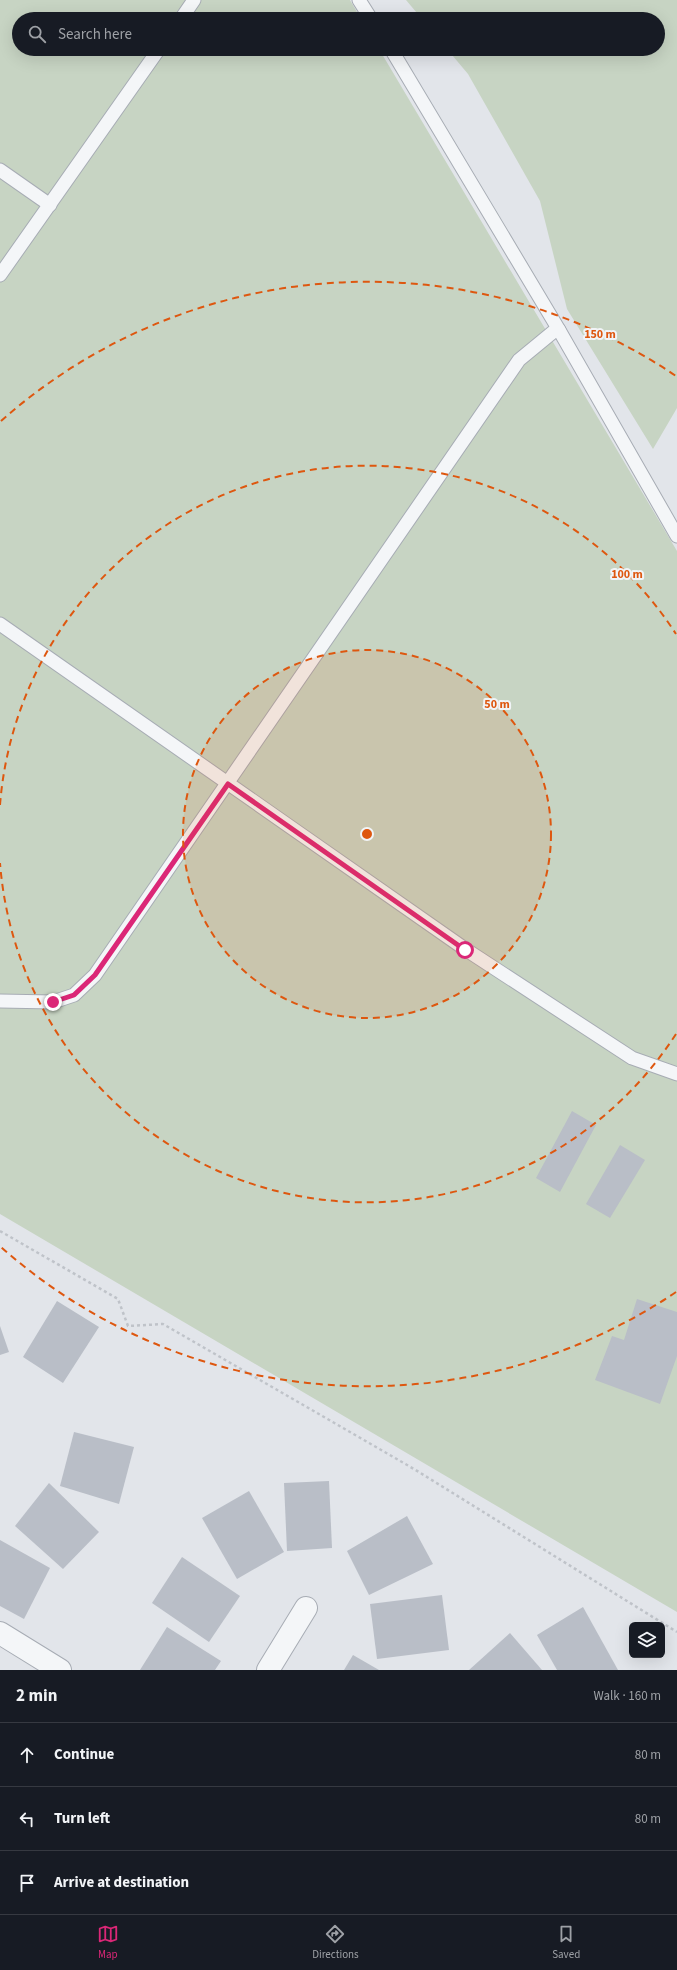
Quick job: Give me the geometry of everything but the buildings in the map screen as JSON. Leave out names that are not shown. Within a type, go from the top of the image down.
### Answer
[{"type":"street","points":[[268,1670],[306,1608]]},
{"type":"street","points":[[0,1633],[60,1670]]},
{"type":"lane","points":[[186,12],[194,0]]},
{"type":"lane","points":[[359,0],[367,12]]},
{"type":"lane","points":[[0,275],[154,56]]},
{"type":"lane","points":[[395,56],[559,330],[677,536]]},
{"type":"lane","points":[[0,170],[50,205]]},
{"type":"lane","points":[[0,1001],[53,1002],[74,995],[95,975],[519,360],[548,336],[559,330]]},
{"type":"lane","points":[[0,624],[465,950],[632,1058],[677,1074]]},
{"type":"path","points":[[0,1231],[118,1299],[128,1326],[163,1324],[414,1469],[677,1632]]},
{"type":"green space","points":[[0,0],[350,0],[357,12],[12,12],[12,56],[383,56],[677,551],[677,1612],[0,1214]]},
{"type":"green space","points":[[406,0],[677,0],[677,408],[653,449],[567,309],[540,201],[468,74],[453,56],[665,56],[665,12],[416,12]]},
{"type":"route","points":[[53,1002],[74,995],[95,975],[228,784],[465,950]]}]
